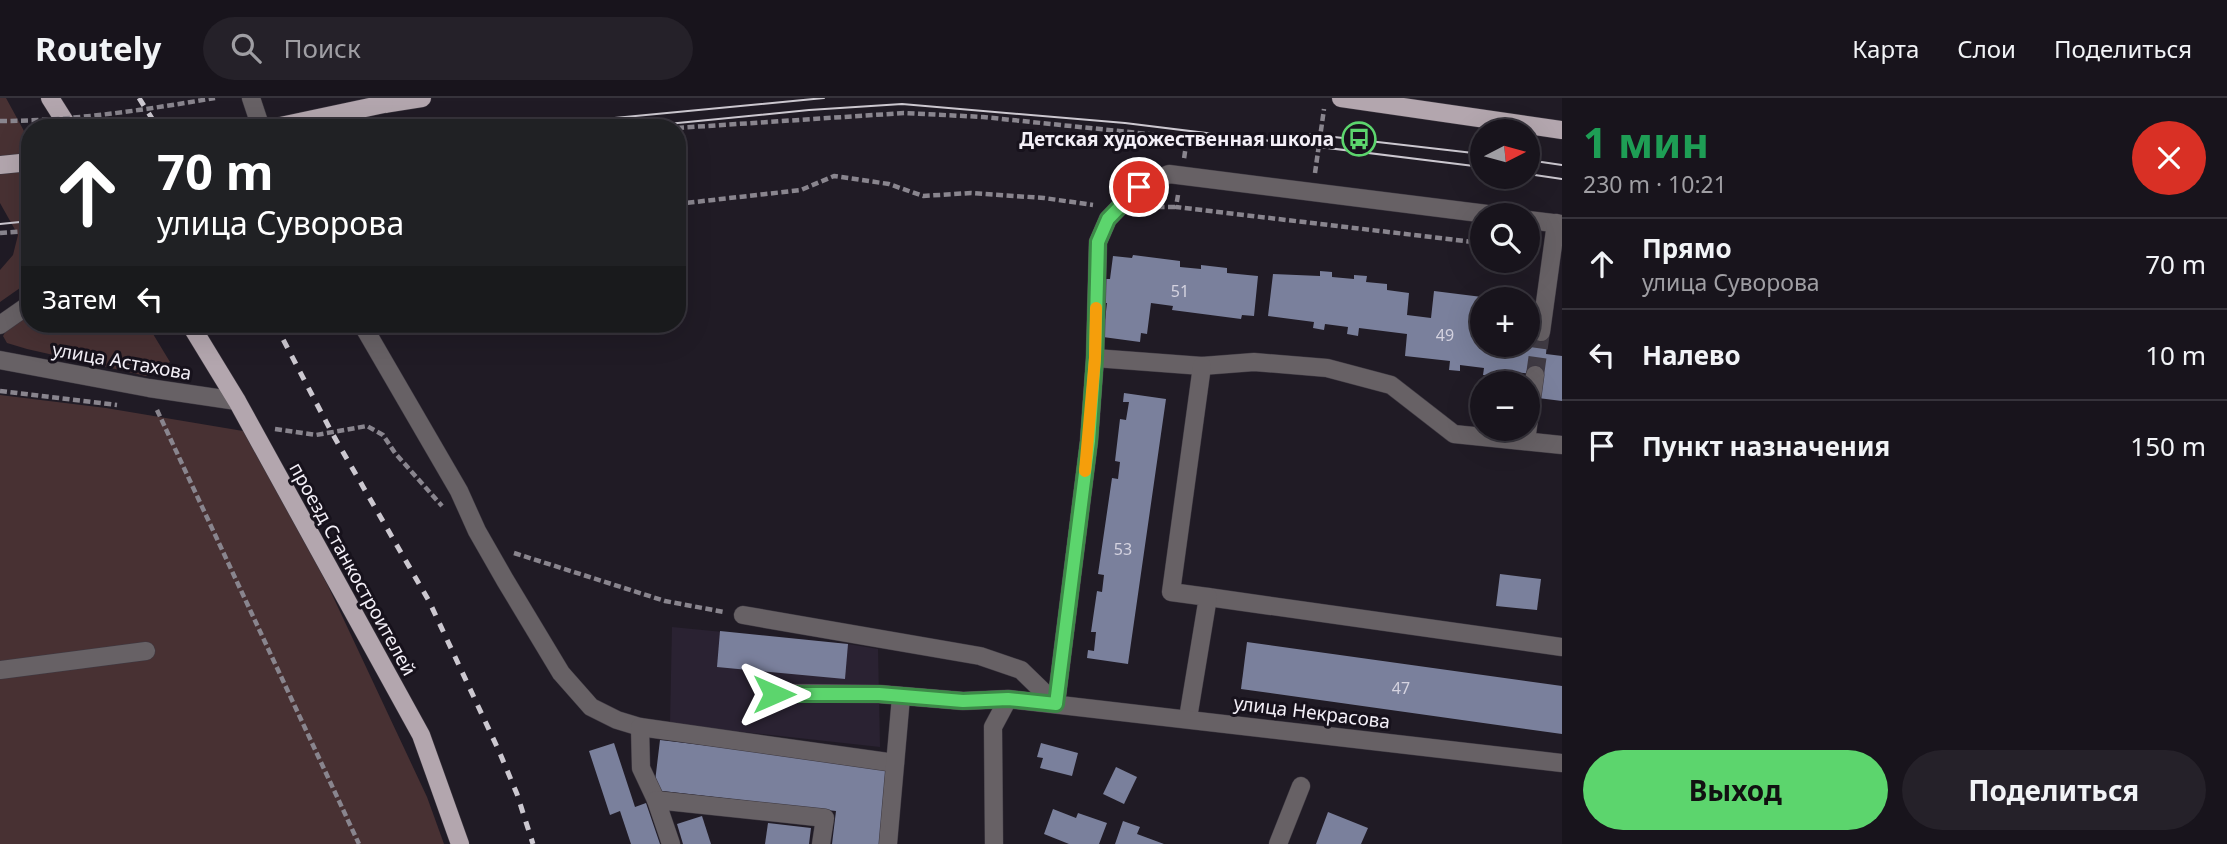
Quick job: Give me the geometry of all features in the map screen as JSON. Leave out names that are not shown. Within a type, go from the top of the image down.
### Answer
[{"type":"main road","points":[[50,98],[63,119]]},
{"type":"main road","points":[[313,119],[422,98]]},
{"type":"main road","points":[[1341,98],[1562,130]]},
{"type":"main road","points":[[0,165],[21,163]]},
{"type":"main road","name":"проезд Станкостроителей","points":[[195,333],[237,401],[421,735],[460,844]]},
{"type":"street","points":[[251,98],[258,119]]},
{"type":"street","points":[[1056,704],[1089,441],[1095,358],[1098,242],[1108,219],[1139,187],[1169,174],[1470,212]]},
{"type":"street","points":[[1540,222],[1559,224],[1541,332]]},
{"type":"street","points":[[0,325],[21,310]]},
{"type":"street","points":[[367,333],[459,491],[483,541],[561,673],[591,707],[617,720],[640,727],[895,762]]},
{"type":"street","points":[[1095,358],[1202,366],[1254,362],[1327,368],[1391,386],[1454,434],[1470,436]]},
{"type":"street","name":"улица Астахова","points":[[0,360],[149,388],[237,401]]},
{"type":"street","points":[[1202,366],[1171,592],[1562,646]]},
{"type":"street","points":[[1527,441],[1562,445]]},
{"type":"street","points":[[1188,718],[1208,597]]},
{"type":"street","points":[[743,615],[981,656],[1021,670],[1056,704]]},
{"type":"street","points":[[0,670],[146,651]]},
{"type":"street","name":"улица Некрасова","points":[[774,694],[879,694],[901,698],[963,701],[1008,699],[1562,763]]},
{"type":"street","points":[[888,844],[901,698]]},
{"type":"street","points":[[993,844],[993,727],[1008,699]]},
{"type":"street","points":[[640,727],[641,768],[656,800],[671,844]]},
{"type":"street","points":[[1278,844],[1301,786]]},
{"type":"street","points":[[656,800],[825,818],[821,844]]},
{"type":"path","points":[[59,119],[215,98]]},
{"type":"path","points":[[1308,223],[1325,98]]},
{"type":"path","points":[[686,127],[904,113],[983,117],[1186,138],[1176,207],[1470,242]]},
{"type":"path","points":[[0,121],[21,120]]},
{"type":"path","points":[[686,203],[802,190],[834,176],[889,184],[923,196],[971,193],[1120,207]]},
{"type":"path","points":[[0,233],[21,231]]},
{"type":"path","points":[[149,388],[359,844]]},
{"type":"path","points":[[0,391],[130,407]]},
{"type":"path","points":[[144,408],[157,410]]},
{"type":"shaded area","points":[[0,98],[6,98],[21,126],[21,287],[0,302],[0,270],[13,255],[18,235],[0,203]]},
{"type":"shaded area","points":[[21,318],[21,333],[152,333],[170,362],[146,376],[27,349],[7,343],[3,336],[9,325]]},
{"type":"shaded area","points":[[0,395],[106,408],[249,432],[328,586],[427,797],[444,844],[0,844]]},
{"type":"shaded area","points":[[672,627],[878,649],[880,747],[670,724]]},
{"type":"building","points":[[1133,255],[1180,261],[1180,267],[1201,269],[1201,265],[1227,268],[1227,273],[1258,276],[1254,316],[1242,315],[1241,319],[1172,310],[1173,306],[1151,303],[1147,334],[1141,333],[1140,342],[1103,337],[1107,303],[1102,303],[1106,279],[1110,279],[1113,256],[1132,258]]},
{"type":"building","points":[[1320,271],[1332,272],[1332,277],[1354,279],[1354,275],[1367,276],[1366,282],[1387,284],[1387,290],[1409,293],[1407,315],[1431,318],[1434,291],[1470,296],[1470,357],[1540,357],[1540,311],[1548,333],[1546,354],[1562,356],[1562,401],[1540,398],[1540,371],[1484,371],[1484,368],[1460,365],[1460,371],[1449,370],[1450,361],[1405,356],[1407,334],[1359,328],[1358,336],[1347,334],[1348,327],[1325,324],[1324,330],[1313,328],[1314,322],[1268,316],[1273,274],[1320,276]]},
{"type":"building","points":[[1124,393],[1166,399],[1128,664],[1087,658],[1088,650],[1094,651],[1096,632],[1091,632],[1097,591],[1102,592],[1104,575],[1098,574],[1112,478],[1118,479],[1120,462],[1115,461],[1120,419],[1126,420],[1129,402],[1123,402]]},
{"type":"building","points":[[1500,574],[1541,579],[1537,610],[1496,606]]},
{"type":"building","points":[[720,631],[848,644],[845,679],[717,667]]},
{"type":"building","points":[[1247,642],[1562,686],[1562,734],[1241,689]]},
{"type":"building","points":[[660,740],[889,767],[881,844],[832,844],[836,811],[654,790]]},
{"type":"building","points":[[614,743],[635,807],[646,803],[660,844],[631,844],[620,811],[610,815],[589,751]]},
{"type":"building","points":[[1041,743],[1078,753],[1072,776],[1040,768],[1043,758],[1037,757]]},
{"type":"building","points":[[1116,767],[1137,777],[1124,804],[1103,794]]},
{"type":"building","points":[[1053,809],[1076,818],[1078,813],[1107,823],[1099,844],[1069,844],[1044,834]]},
{"type":"building","points":[[1328,812],[1368,828],[1361,844],[1316,844]]},
{"type":"building","points":[[702,816],[711,844],[683,844],[677,824]]},
{"type":"building","points":[[1123,821],[1140,827],[1137,834],[1164,844],[1115,844]]},
{"type":"building","points":[[768,823],[811,828],[809,844],[765,844]]},
{"type":"tunnel","points":[[1536,371],[1541,332]]},
{"type":"tram line","points":[[604,119],[824,98]]},
{"type":"tram line","points":[[686,122],[902,104],[1125,123],[1470,166]]},
{"type":"tram line","points":[[1308,134],[1470,153]]},
{"type":"tram line","points":[[1540,162],[1562,165]]},
{"type":"tram line","points":[[1540,176],[1562,179]]},
{"type":"tram line","points":[[0,224],[21,222]]},
{"type":"railway","points":[[139,98],[152,119]]},
{"type":"railway","points":[[280,333],[332,433],[429,601],[499,751],[517,794],[533,844]]},
{"type":"slow traffic","points":[[1085,471],[1095,358],[1096,308]]},
{"type":"place","name":"Детская художественная школа","points":[[1359,139]]},
{"type":"route","points":[[774,694],[879,694],[901,698],[963,701],[1008,699],[1056,704],[1089,441],[1095,358],[1098,242],[1108,219],[1139,187]]}]
